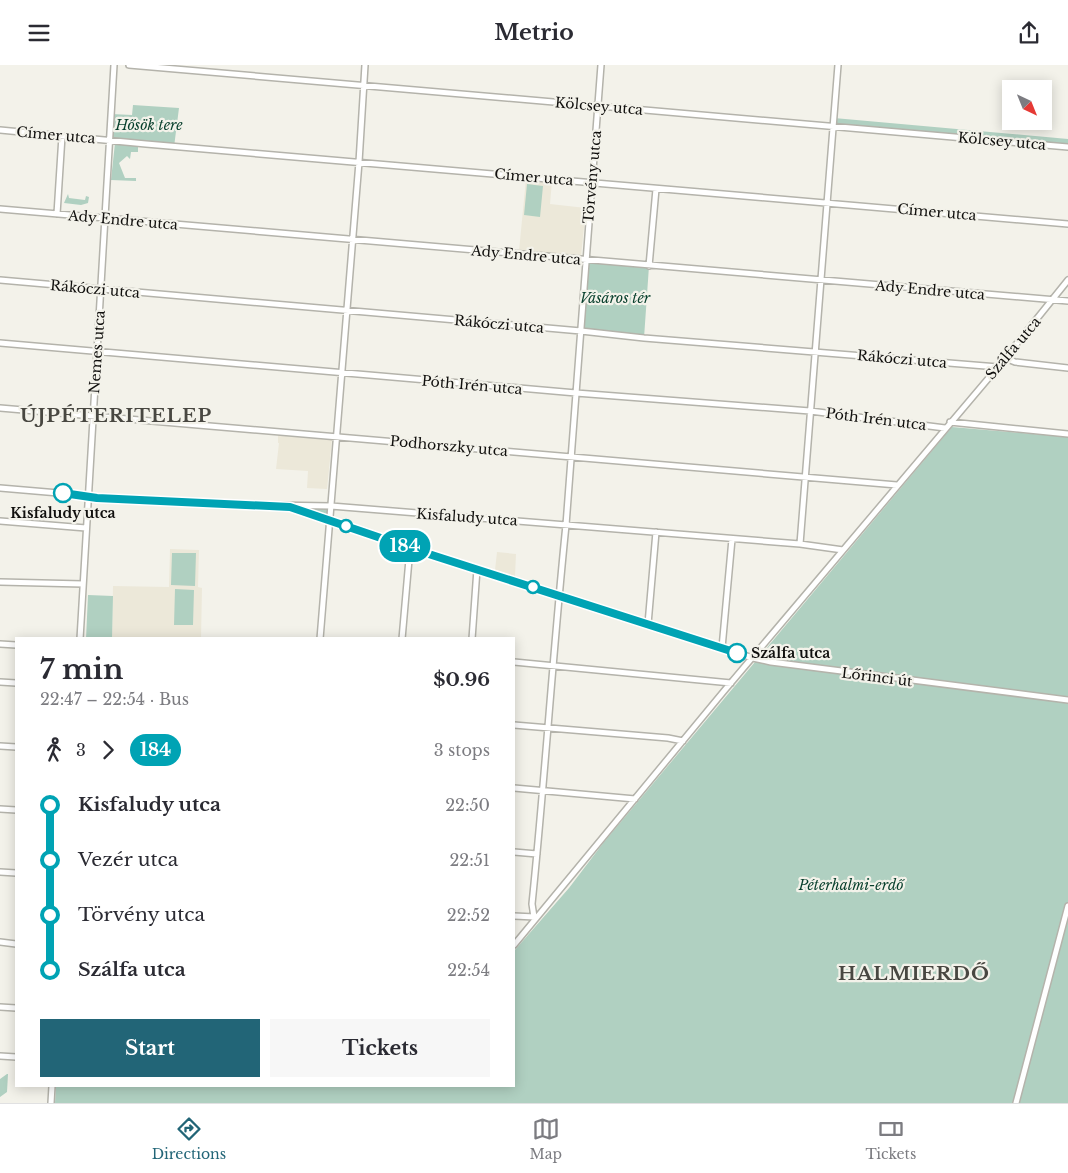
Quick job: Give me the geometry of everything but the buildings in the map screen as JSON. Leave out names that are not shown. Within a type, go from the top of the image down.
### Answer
[{"type":"street","name":"Nemes utca","points":[[80,637],[114,65]]},
{"type":"street","name":"Kölcsey utca","points":[[129,65],[1068,147]]},
{"type":"street","points":[[320,637],[353,240],[365,65]]},
{"type":"street","name":"Törvény utca","points":[[536,918],[532,904],[544,791],[566,525],[601,65]]},
{"type":"street","points":[[800,544],[838,65]]},
{"type":"street","name":"Címer utca","points":[[0,130],[1068,224]]},
{"type":"street","points":[[57,214],[62,136]]},
{"type":"street","points":[[649,266],[656,189]]},
{"type":"street","name":"Ady Endre utca","points":[[0,209],[1068,301]]},
{"type":"street","name":"Rákóczi utca","points":[[0,280],[644,338],[998,367]]},
{"type":"street","name":"Szálfa utca","points":[[515,944],[944,428],[998,367],[1068,280]]},
{"type":"street","name":"Póth Irén utca","points":[[0,343],[576,393],[810,411],[944,428]]},
{"type":"street","points":[[1005,358],[1015,362],[1068,368]]},
{"type":"street","name":"Podhorszky utca","points":[[0,408],[897,485]]},
{"type":"street","points":[[950,422],[1068,434]]},
{"type":"street","name":"Kisfaludy utca","points":[[0,488],[210,504],[290,507],[331,506],[800,544],[843,550]]},
{"type":"street","name":"Lőrinci út","points":[[290,507],[410,548],[771,663],[1068,700]]},
{"type":"street","points":[[0,521],[86,528]]},
{"type":"street","points":[[648,624],[656,532]]},
{"type":"street","points":[[722,648],[732,539]]},
{"type":"street","points":[[402,637],[410,548]]},
{"type":"street","points":[[472,637],[477,569]]},
{"type":"street","points":[[0,582],[83,584]]},
{"type":"street","points":[[0,644],[15,645]]},
{"type":"street","points":[[515,662],[731,683]]},
{"type":"street","points":[[0,682],[15,683]]},
{"type":"street","points":[[515,725],[668,738],[683,741]]},
{"type":"street","points":[[0,746],[15,747]]},
{"type":"street","points":[[515,788],[635,799]]},
{"type":"street","points":[[0,809],[15,810]]},
{"type":"street","points":[[515,852],[538,854]]},
{"type":"street","points":[[0,872],[15,873]]},
{"type":"street","points":[[1016,1103],[1068,906]]},
{"type":"street","points":[[515,916],[536,918]]},
{"type":"street","points":[[0,942],[15,944]]},
{"type":"street","points":[[0,1007],[15,1008]]},
{"type":"street","points":[[0,1056],[15,1057]]},
{"type":"street","points":[[51,1103],[52,1087]]},
{"type":"shaded area","points":[[526,179],[552,181],[550,204],[586,208],[581,256],[519,251]]},
{"type":"shaded area","points":[[278,434],[332,439],[327,489],[307,488],[308,471],[276,469],[279,443]]},
{"type":"shaded area","points":[[170,549],[199,550],[198,587],[202,588],[201,637],[112,637],[113,586],[169,587]]},
{"type":"shaded area","points":[[497,552],[516,554],[515,576],[495,570]]},
{"type":"green space","name":"Hősök tere","points":[[133,105],[179,108],[174,147],[111,141],[111,114],[132,115]]},
{"type":"green space","points":[[834,118],[1068,139],[1068,147],[833,127]]},
{"type":"green space","points":[[115,143],[138,146],[138,152],[131,152],[130,159],[127,156],[119,163],[125,178],[136,178],[136,181],[111,180]]},
{"type":"green space","points":[[527,184],[543,186],[540,217],[524,215]]},
{"type":"green space","points":[[68,194],[69,198],[85,200],[86,196],[89,197],[88,203],[81,205],[64,203]]},
{"type":"green space","name":"Vásáros tér","points":[[586,260],[649,266],[644,338],[581,331]]},
{"type":"green space","name":"Péterhalmi-erdő","points":[[952,427],[1068,437],[1068,1103],[55,1103],[56,1087],[515,1087],[515,950],[569,888],[604,842]]},
{"type":"green space","points":[[331,506],[330,521],[290,507]]},
{"type":"green space","points":[[172,553],[196,553],[195,586],[171,585]]},
{"type":"green space","points":[[175,589],[194,590],[193,625],[174,625]]},
{"type":"green space","points":[[88,595],[113,596],[112,637],[86,637]]},
{"type":"green space","points":[[7,1074],[7,1092],[0,1097],[0,1079]]},
{"type":"bus line","name":"184","points":[[63,493],[97,498],[290,507],[410,548],[737,653]]},
{"type":"place","name":"Kisfaludy utca","points":[[63,493]]},
{"type":"place","name":"Szálfa utca","points":[[737,653]]},
{"type":"district","name":"ÚJPÉTERITELEP","points":[[116,415]]},
{"type":"district","name":"HALMIERDŐ","points":[[914,973]]}]
